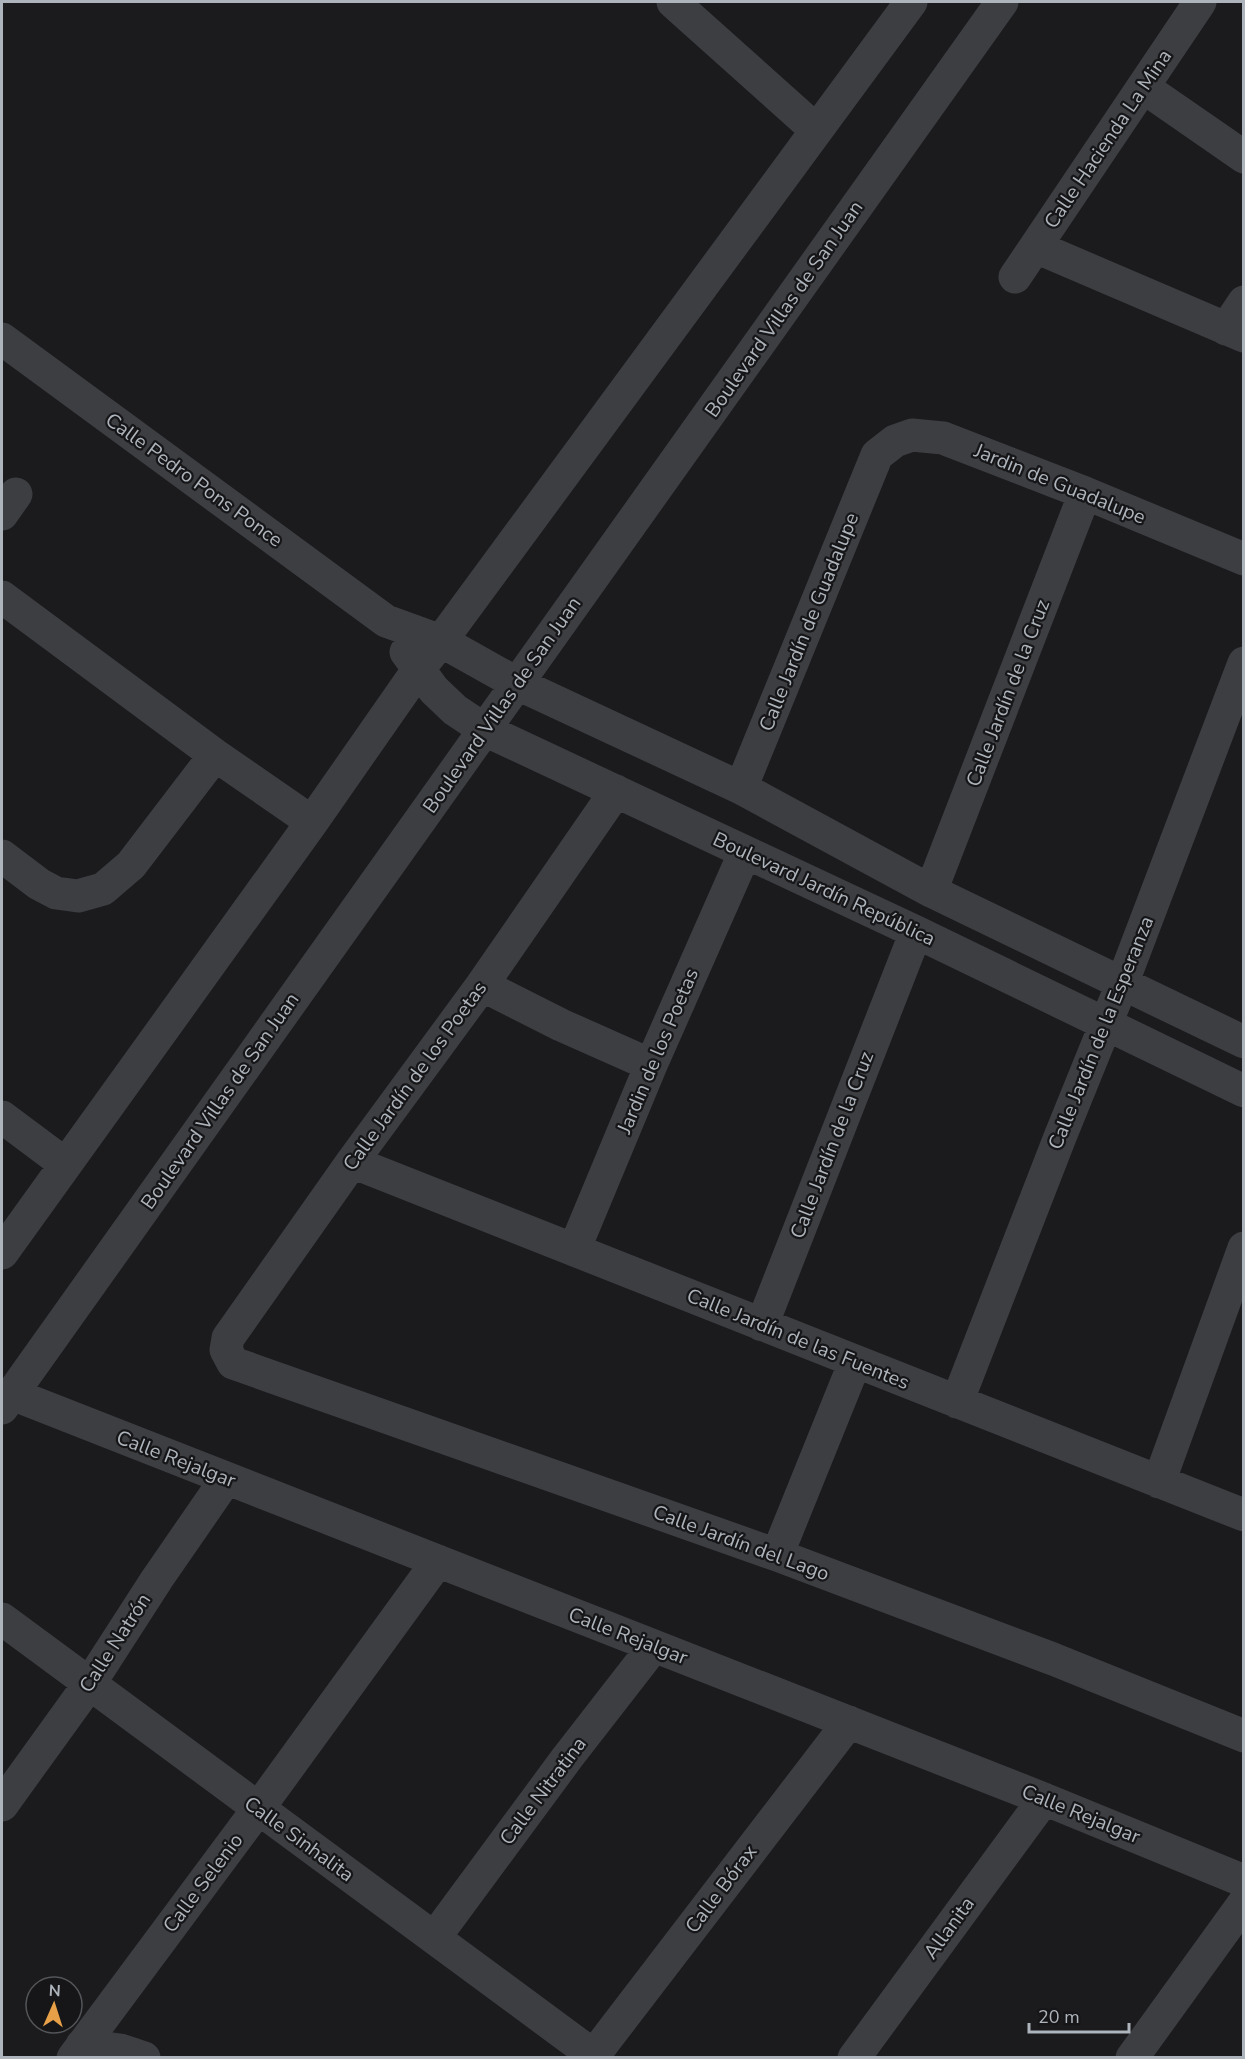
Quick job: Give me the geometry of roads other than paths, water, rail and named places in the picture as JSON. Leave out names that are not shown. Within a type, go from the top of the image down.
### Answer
[{"type":"street","points":[[673,2],[816,130]]},
{"type":"street","points":[[2,1253],[312,822],[418,669],[441,641],[911,2]]},
{"type":"street","name":"Boulevard Villas de San Juan","points":[[7,1401],[1002,2]]},
{"type":"street","name":"Calle Hacienda La Mina","points":[[1015,277],[1200,2]]},
{"type":"street","points":[[1143,87],[1244,157]]},
{"type":"street","points":[[1036,246],[1235,333],[1244,302]]},
{"type":"street","name":"Calle Pedro Pons Ponce","points":[[2,339],[386,621],[441,641]]},
{"type":"street","name":"Jardin de Guadalupe","points":[[877,455],[894,441],[912,435],[943,438],[1085,493],[1244,559]]},
{"type":"street","name":"Calle Jardín de Guadalupe","points":[[741,788],[877,455]]},
{"type":"street","name":"Calle Jardín de la Cruz","points":[[931,891],[1085,493]]},
{"type":"street","points":[[2,597],[215,755],[312,822]]},
{"type":"street","name":"Calle Pedro Pons Ponce","points":[[386,621],[418,669]]},
{"type":"street","points":[[441,641],[518,684],[741,788],[931,891],[1244,1042]]},
{"type":"street","name":"Calle Jardín de la Esperanza","points":[[957,1402],[1055,1148],[1122,984],[1244,663]]},
{"type":"street","name":"Boulevard Jardín República","points":[[418,669],[434,690],[455,710],[485,729],[916,932],[1244,1091]]},
{"type":"street","points":[[2,856],[39,884],[56,893],[78,896],[103,889],[131,865],[215,755]]},
{"type":"street","name":"Calle Jardín de los Poetas","points":[[233,1363],[226,1350],[228,1338],[352,1162],[482,985],[616,791]]},
{"type":"street","name":"Jardin de los Poetas","points":[[574,1251],[651,1065],[745,852]]},
{"type":"street","name":"Calle Jardín de la Cruz","points":[[762,1325],[916,932]]},
{"type":"street","points":[[482,985],[561,1025],[651,1065]]},
{"type":"street","points":[[2,1117],[65,1164]]},
{"type":"street","name":"Calle Jardín de las Fuentes","points":[[352,1162],[1244,1515]]},
{"type":"street","points":[[1159,1482],[1244,1248]]},
{"type":"street","points":[[777,1555],[855,1362]]},
{"type":"street","name":"Calle Jardín del Lago","points":[[233,1363],[777,1555],[1053,1659],[1244,1736]]},
{"type":"street","name":"Calle Rejalgar","points":[[7,1401],[226,1479],[438,1561],[1044,1799],[1244,1881]]},
{"type":"street","name":"Calle Natrón","points":[[2,1805],[90,1683],[157,1579],[226,1479]]},
{"type":"street","name":"Calle Selenio","points":[[77,2051],[258,1809],[438,1561]]},
{"type":"street","name":"Calle Sinhalita","points":[[2,1619],[596,2056]]},
{"type":"street","name":"Calle Nitratina","points":[[435,1937],[567,1758],[654,1646]]},
{"type":"street","name":"Calle Bórax","points":[[596,2056],[849,1722]]},
{"type":"street","name":"Allanita","points":[[854,2058],[1044,1799]]},
{"type":"street","points":[[1132,2058],[1244,1903]]},
{"type":"street","points":[[77,2051],[120,2050],[144,2058]]}]
